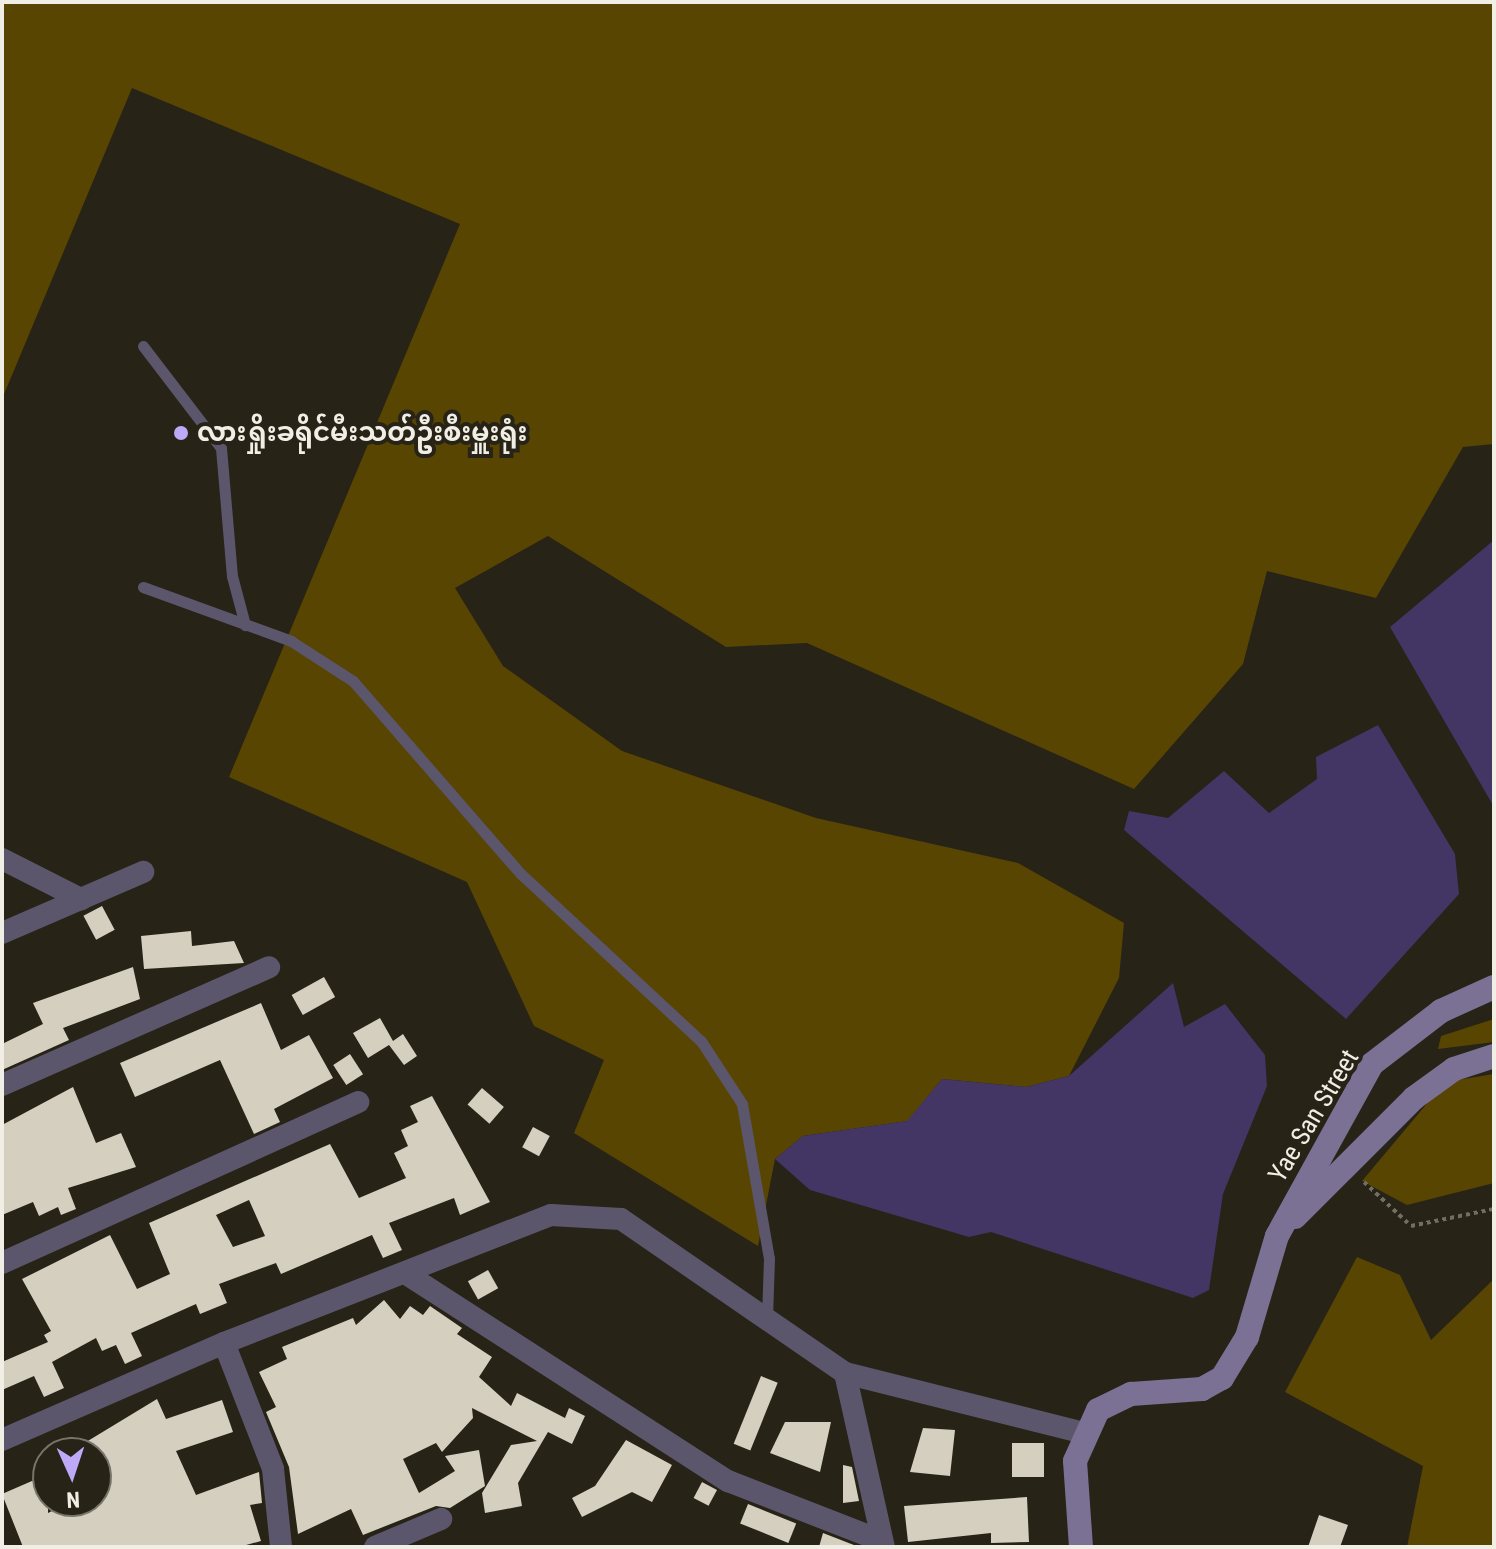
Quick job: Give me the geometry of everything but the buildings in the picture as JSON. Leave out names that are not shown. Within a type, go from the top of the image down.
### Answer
[{"type":"main road","name":"Yae San Street","points":[[1083,1433],[1113,1400],[1202,1389],[1222,1378],[1247,1337],[1277,1236],[1372,1064],[1441,1011],[1494,987]]},
{"type":"main road","points":[[1277,1236],[1414,1098],[1454,1069],[1494,1056]]},
{"type":"main road","points":[[1081,1547],[1073,1492],[1083,1433]]},
{"type":"street","points":[[2,859],[81,899]]},
{"type":"street","points":[[2,933],[143,872]]},
{"type":"street","points":[[2,1085],[269,967]]},
{"type":"street","points":[[2,1263],[358,1102]]},
{"type":"street","points":[[2,1440],[224,1343],[408,1275],[551,1215],[621,1219],[845,1373],[1083,1433]]},
{"type":"street","points":[[408,1275],[728,1481],[883,1544]]},
{"type":"street","points":[[224,1343],[273,1469],[281,1547]]},
{"type":"street","points":[[845,1373],[883,1544]]},
{"type":"street","points":[[375,1547],[441,1519]]},
{"type":"lane","points":[[143,346],[221,448],[232,576],[245,625]]},
{"type":"lane","points":[[143,587],[291,641],[353,681],[521,874],[701,1041],[742,1104],[769,1258],[767,1320]]},
{"type":"path","points":[[1346,1166],[1411,1226],[1494,1209]]},
{"type":"shaded area","points":[[2,2],[1494,2],[1494,444],[1463,447],[1376,598],[1267,571],[1243,664],[1134,789],[807,643],[726,647],[548,536],[455,588],[503,666],[622,751],[816,818],[1018,863],[1124,923],[1119,978],[1069,1076],[1026,1087],[942,1079],[908,1121],[803,1136],[775,1159],[758,1246],[574,1133],[604,1060],[534,1026],[467,882],[229,777],[460,224],[132,88],[2,399]]},
{"type":"shaded area","points":[[1494,540],[1494,807],[1390,627]]},
{"type":"shaded area","points":[[1378,725],[1455,854],[1459,894],[1346,1019],[1124,830],[1129,811],[1168,818],[1224,771],[1269,813],[1317,779],[1316,757]]},
{"type":"shaded area","points":[[1173,983],[1184,1027],[1225,1004],[1265,1055],[1267,1086],[1223,1194],[1209,1290],[1193,1298],[991,1232],[969,1237],[810,1190],[775,1159],[803,1136],[907,1121],[942,1079],[1026,1087],[1069,1076]]},
{"type":"shaded area","points":[[1494,1019],[1494,1042],[1438,1049],[1441,1036]]},
{"type":"shaded area","points":[[1494,1074],[1494,1183],[1407,1205],[1362,1181],[1445,1082]]},
{"type":"shaded area","points":[[1357,1257],[1400,1275],[1431,1340],[1494,1279],[1494,1547],[1407,1547],[1423,1466],[1285,1392]]},
{"type":"place","name":"လားရှိုးခရိုင်မီးသတ်ဦးစီးမှူးရုံး","points":[[181,433]]}]
